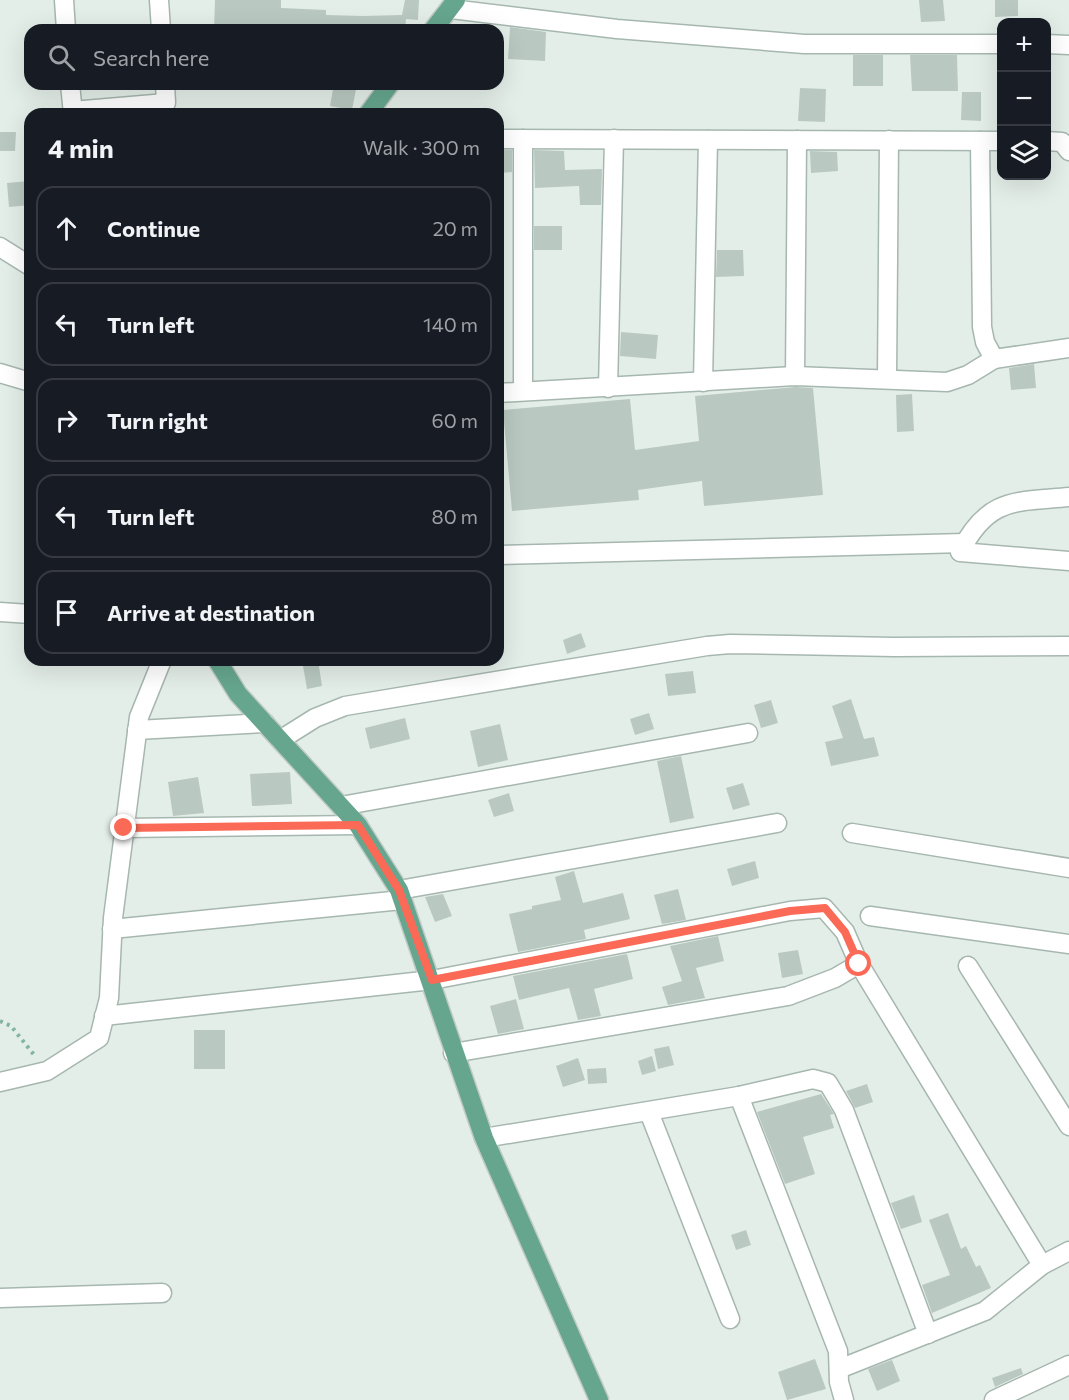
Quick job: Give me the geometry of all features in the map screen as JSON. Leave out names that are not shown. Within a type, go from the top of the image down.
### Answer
[{"type":"main road","points":[[438,24],[453,5]]},
{"type":"main road","points":[[372,108],[386,90]]},
{"type":"main road","points":[[221,666],[238,694],[358,825],[400,895],[432,980],[453,1053],[484,1138],[598,1400]]},
{"type":"street","points":[[64,0],[66,24]]},
{"type":"street","points":[[159,0],[161,24]]},
{"type":"street","points":[[453,5],[617,29],[804,44],[997,44]]},
{"type":"street","points":[[1051,44],[1069,45]]},
{"type":"street","points":[[71,90],[73,108]]},
{"type":"street","points":[[114,108],[166,103],[165,90]]},
{"type":"street","points":[[504,139],[997,141]]},
{"type":"street","points":[[523,391],[524,139]]},
{"type":"street","points":[[608,388],[614,140]]},
{"type":"street","points":[[703,382],[708,140]]},
{"type":"street","points":[[795,376],[797,140]]},
{"type":"street","points":[[887,378],[889,140]]},
{"type":"street","points":[[980,141],[982,327],[985,342],[994,358]]},
{"type":"street","points":[[1051,141],[1062,142],[1069,151]]},
{"type":"street","points":[[0,247],[24,262]]},
{"type":"street","points":[[504,393],[795,376],[947,382],[968,375],[994,358],[1069,348]]},
{"type":"street","points":[[0,373],[24,380]]},
{"type":"street","points":[[1069,498],[1000,506],[970,533],[960,552],[1069,561]]},
{"type":"street","points":[[504,555],[965,543]]},
{"type":"street","points":[[0,612],[24,614]]},
{"type":"street","points":[[280,740],[315,718],[345,706],[708,646],[730,644],[894,647],[1069,646]]},
{"type":"street","points":[[0,1082],[47,1071],[99,1038],[109,998],[112,929],[139,717],[160,666]]},
{"type":"street","points":[[137,730],[265,723]]},
{"type":"street","points":[[341,806],[748,733]]},
{"type":"street","points":[[112,929],[400,895],[777,823]]},
{"type":"street","points":[[124,828],[358,825]]},
{"type":"street","points":[[852,833],[1069,868]]},
{"type":"street","points":[[104,1016],[432,980],[790,911],[825,908],[845,932],[859,964],[1042,1265]]},
{"type":"street","points":[[870,916],[1069,944]]},
{"type":"street","points":[[453,1053],[788,996],[835,978],[859,964]]},
{"type":"street","points":[[968,966],[1069,1126]]},
{"type":"street","points":[[484,1138],[739,1096],[813,1079],[828,1083],[844,1110],[928,1334]]},
{"type":"street","points":[[739,1096],[838,1351],[844,1400]]},
{"type":"street","points":[[649,1112],[730,1319]]},
{"type":"street","points":[[839,1369],[985,1311],[1042,1265],[1069,1251]]},
{"type":"street","points":[[0,1298],[162,1293]]},
{"type":"street","points":[[994,1400],[1069,1365]]},
{"type":"path","points":[[0,1021],[11,1026],[47,1071]]},
{"type":"building","points":[[215,0],[281,0],[281,8],[326,10],[326,15],[363,16],[402,15],[405,0],[419,0],[418,20],[406,19],[406,24],[214,24]]},
{"type":"building","points":[[919,0],[943,0],[945,21],[921,22]]},
{"type":"building","points":[[995,0],[1018,0],[1018,16],[995,17]]},
{"type":"building","points":[[510,27],[546,32],[545,61],[508,59]]},
{"type":"building","points":[[853,55],[883,55],[883,86],[853,86]]},
{"type":"building","points":[[910,55],[957,55],[958,91],[912,91]]},
{"type":"building","points":[[800,88],[826,89],[825,122],[798,121]]},
{"type":"building","points":[[333,90],[356,90],[352,108],[330,106]]},
{"type":"building","points":[[962,92],[981,92],[981,121],[961,120]]},
{"type":"building","points":[[0,132],[16,132],[15,151],[0,151]]},
{"type":"building","points":[[504,150],[512,150],[512,172],[504,173]]},
{"type":"building","points":[[534,150],[564,151],[565,170],[602,169],[601,205],[580,205],[579,186],[535,188]]},
{"type":"building","points":[[810,151],[837,152],[838,171],[811,173]]},
{"type":"building","points":[[24,182],[24,206],[9,207],[7,183]]},
{"type":"building","points":[[534,226],[562,226],[562,250],[534,250]]},
{"type":"building","points":[[717,250],[743,250],[744,276],[716,277]]},
{"type":"building","points":[[621,332],[658,335],[656,359],[620,356]]},
{"type":"building","points":[[1034,364],[1036,388],[1011,390],[1009,368]]},
{"type":"building","points":[[796,387],[813,388],[823,495],[704,506],[702,481],[638,490],[639,500],[512,511],[504,410],[630,399],[635,450],[699,441],[695,396]]},
{"type":"building","points":[[912,394],[914,431],[897,432],[896,395]]},
{"type":"building","points":[[581,633],[586,647],[567,654],[563,640]]},
{"type":"building","points":[[303,666],[319,666],[322,686],[307,689]]},
{"type":"building","points":[[693,671],[696,693],[668,696],[665,674]]},
{"type":"building","points":[[851,699],[864,739],[874,737],[879,756],[831,766],[825,742],[843,738],[832,706]]},
{"type":"building","points":[[771,700],[778,723],[761,728],[754,705]]},
{"type":"building","points":[[649,713],[654,729],[635,735],[630,719]]},
{"type":"building","points":[[405,718],[410,739],[370,749],[365,728]]},
{"type":"building","points":[[500,724],[508,760],[478,767],[470,731]]},
{"type":"building","points":[[681,756],[694,818],[670,823],[657,761]]},
{"type":"building","points":[[290,772],[292,804],[252,806],[250,774]]},
{"type":"building","points":[[198,777],[204,813],[173,816],[168,782]]},
{"type":"building","points":[[743,783],[750,805],[733,810],[726,788]]},
{"type":"building","points":[[509,793],[514,811],[494,817],[488,800]]},
{"type":"building","points":[[755,861],[759,878],[732,886],[727,869]]},
{"type":"building","points":[[574,871],[583,903],[623,893],[630,919],[584,930],[586,939],[518,952],[509,914],[561,900],[555,877]]},
{"type":"building","points":[[678,889],[686,920],[662,924],[654,895]]},
{"type":"building","points":[[443,894],[452,916],[435,922],[425,897]]},
{"type":"building","points":[[718,936],[724,961],[696,968],[705,998],[668,1005],[662,987],[682,981],[670,946]]},
{"type":"building","points":[[798,950],[803,974],[782,978],[778,953]]},
{"type":"building","points":[[627,954],[633,979],[594,989],[601,1016],[578,1020],[569,988],[519,1000],[513,976]]},
{"type":"building","points":[[516,999],[524,1029],[498,1034],[490,1006]]},
{"type":"building","points":[[194,1030],[225,1030],[225,1069],[194,1069]]},
{"type":"building","points":[[669,1046],[674,1065],[658,1069],[654,1049]]},
{"type":"building","points":[[652,1056],[656,1071],[642,1075],[638,1061]]},
{"type":"building","points":[[578,1058],[585,1080],[563,1087],[556,1066]]},
{"type":"building","points":[[606,1068],[607,1083],[588,1084],[587,1069]]},
{"type":"building","points":[[867,1084],[873,1102],[855,1108],[846,1091]]},
{"type":"building","points":[[821,1094],[834,1114],[830,1115],[834,1128],[803,1137],[815,1174],[785,1184],[757,1112]]},
{"type":"building","points":[[914,1195],[922,1222],[901,1229],[891,1203]]},
{"type":"building","points":[[948,1213],[961,1249],[966,1246],[976,1267],[980,1265],[991,1288],[932,1313],[922,1285],[950,1275],[929,1220]]},
{"type":"building","points":[[746,1230],[751,1245],[736,1250],[731,1235]]},
{"type":"building","points":[[815,1359],[826,1389],[787,1400],[778,1372]]},
{"type":"building","points":[[892,1360],[900,1381],[877,1391],[868,1369]]},
{"type":"building","points":[[1021,1368],[1023,1374],[995,1387],[992,1378]]},
{"type":"route","points":[[124,828],[358,825],[399,890],[432,980],[790,911],[825,908],[845,932],[859,964]]}]
